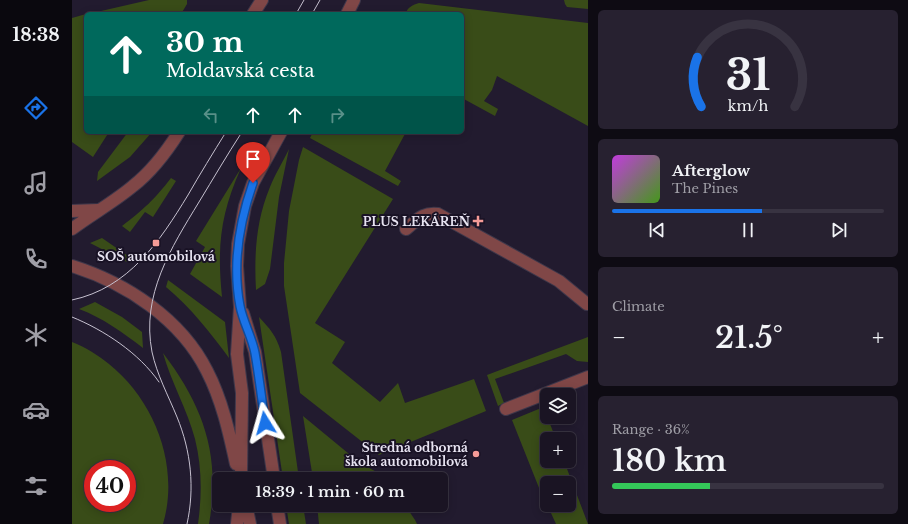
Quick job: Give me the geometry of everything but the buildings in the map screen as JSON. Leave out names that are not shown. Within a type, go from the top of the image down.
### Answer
[{"type":"street","points":[[254,12],[262,0]]},
{"type":"street","points":[[348,12],[354,0]]},
{"type":"street","points":[[72,229],[135,185],[170,146],[178,134]]},
{"type":"street","points":[[240,472],[242,394],[237,354],[240,307],[237,266],[238,244],[245,206],[253,183],[280,134]]},
{"type":"street","points":[[72,211],[99,210]]},
{"type":"street","points":[[406,229],[423,215],[430,213],[438,214],[559,281],[587,304]]},
{"type":"street","points":[[72,266],[113,283],[142,300],[171,324],[190,345],[200,359],[216,392],[238,472]]},
{"type":"street","points":[[240,307],[255,352],[273,472]]},
{"type":"street","points":[[506,409],[588,377]]},
{"type":"street","points":[[237,524],[238,512]]},
{"type":"street","points":[[247,512],[250,524]]},
{"type":"street","points":[[278,512],[280,524]]},
{"type":"green space","points":[[149,0],[187,0],[187,4],[182,12],[97,12]]},
{"type":"green space","points":[[564,0],[588,0],[588,9],[567,7]]},
{"type":"green space","points":[[419,3],[588,23],[588,126],[497,76],[492,90],[484,101],[498,109],[495,116],[464,99],[464,12],[407,12],[409,8]]},
{"type":"green space","points":[[84,15],[84,134],[108,134],[93,157],[72,142],[72,18]]},
{"type":"green space","points":[[126,134],[150,134],[130,157],[97,181],[98,172]]},
{"type":"green space","points":[[312,134],[405,134],[385,171],[401,181],[398,186],[310,138]]},
{"type":"green space","points":[[303,147],[393,199],[315,323],[345,342],[332,363],[380,402],[398,383],[405,403],[474,379],[486,411],[379,455],[300,393],[284,286],[284,263],[289,211]]},
{"type":"green space","points":[[289,149],[279,197],[270,269],[265,284],[256,290],[255,264],[257,238],[265,199]]},
{"type":"green space","points":[[241,168],[228,201],[224,216],[220,247],[222,297],[190,274],[205,247],[196,241]]},
{"type":"green space","points":[[171,178],[176,181],[153,217],[145,212],[130,232],[122,226],[148,204]]},
{"type":"green space","points":[[102,238],[131,258],[127,262],[90,243]]},
{"type":"green space","points":[[168,280],[225,322],[229,358],[200,321],[184,303],[166,287]]},
{"type":"green space","points":[[95,302],[122,317],[142,332],[143,348],[104,321],[79,309]]},
{"type":"green space","points":[[259,317],[272,333],[281,352],[298,472],[282,472]]},
{"type":"green space","points":[[588,337],[588,362],[577,361],[566,354],[495,379],[504,403],[498,406],[487,375]]},
{"type":"green space","points":[[72,342],[82,346],[109,364],[125,379],[139,396],[151,416],[160,436],[166,458],[168,480],[167,502],[163,524],[72,524]]},
{"type":"green space","points":[[163,353],[189,393],[199,413],[206,433],[211,454],[213,472],[212,499],[209,524],[198,524],[201,481],[199,460],[192,428]]},
{"type":"green space","points":[[540,408],[540,424],[550,424],[553,432],[540,432],[540,468],[567,468],[570,476],[540,476],[540,490],[512,420]]},
{"type":"green space","points":[[303,416],[360,463],[377,472],[312,472]]},
{"type":"green space","points":[[576,492],[588,524],[556,524],[551,513],[549,513],[576,512]]},
{"type":"green space","points":[[287,512],[304,512],[306,524],[289,524]]},
{"type":"green space","points":[[318,512],[410,512],[417,524],[319,524]]},
{"type":"tram line","points":[[297,12],[304,0]]},
{"type":"tram line","points":[[313,12],[320,0]]},
{"type":"tram line","points":[[72,300],[92,294],[110,285],[126,274],[141,260],[166,229],[225,134]]},
{"type":"tram line","points":[[187,524],[191,497],[191,483],[186,443],[154,360],[150,331],[151,311],[161,273],[178,237],[241,134]]},
{"type":"tram line","points":[[72,317],[108,336],[131,352],[151,371],[159,382]]},
{"type":"place","name":"PLUS LEKÁREŇ","points":[[478,221]]},
{"type":"place","name":"SOŠ automobilová","points":[[156,243]]},
{"type":"place","name":"Stredná odborná škola automobilová","points":[[476,454]]},
{"type":"route","points":[[253,183],[240,226],[237,266],[238,286],[240,307],[255,352],[265,423]]}]
